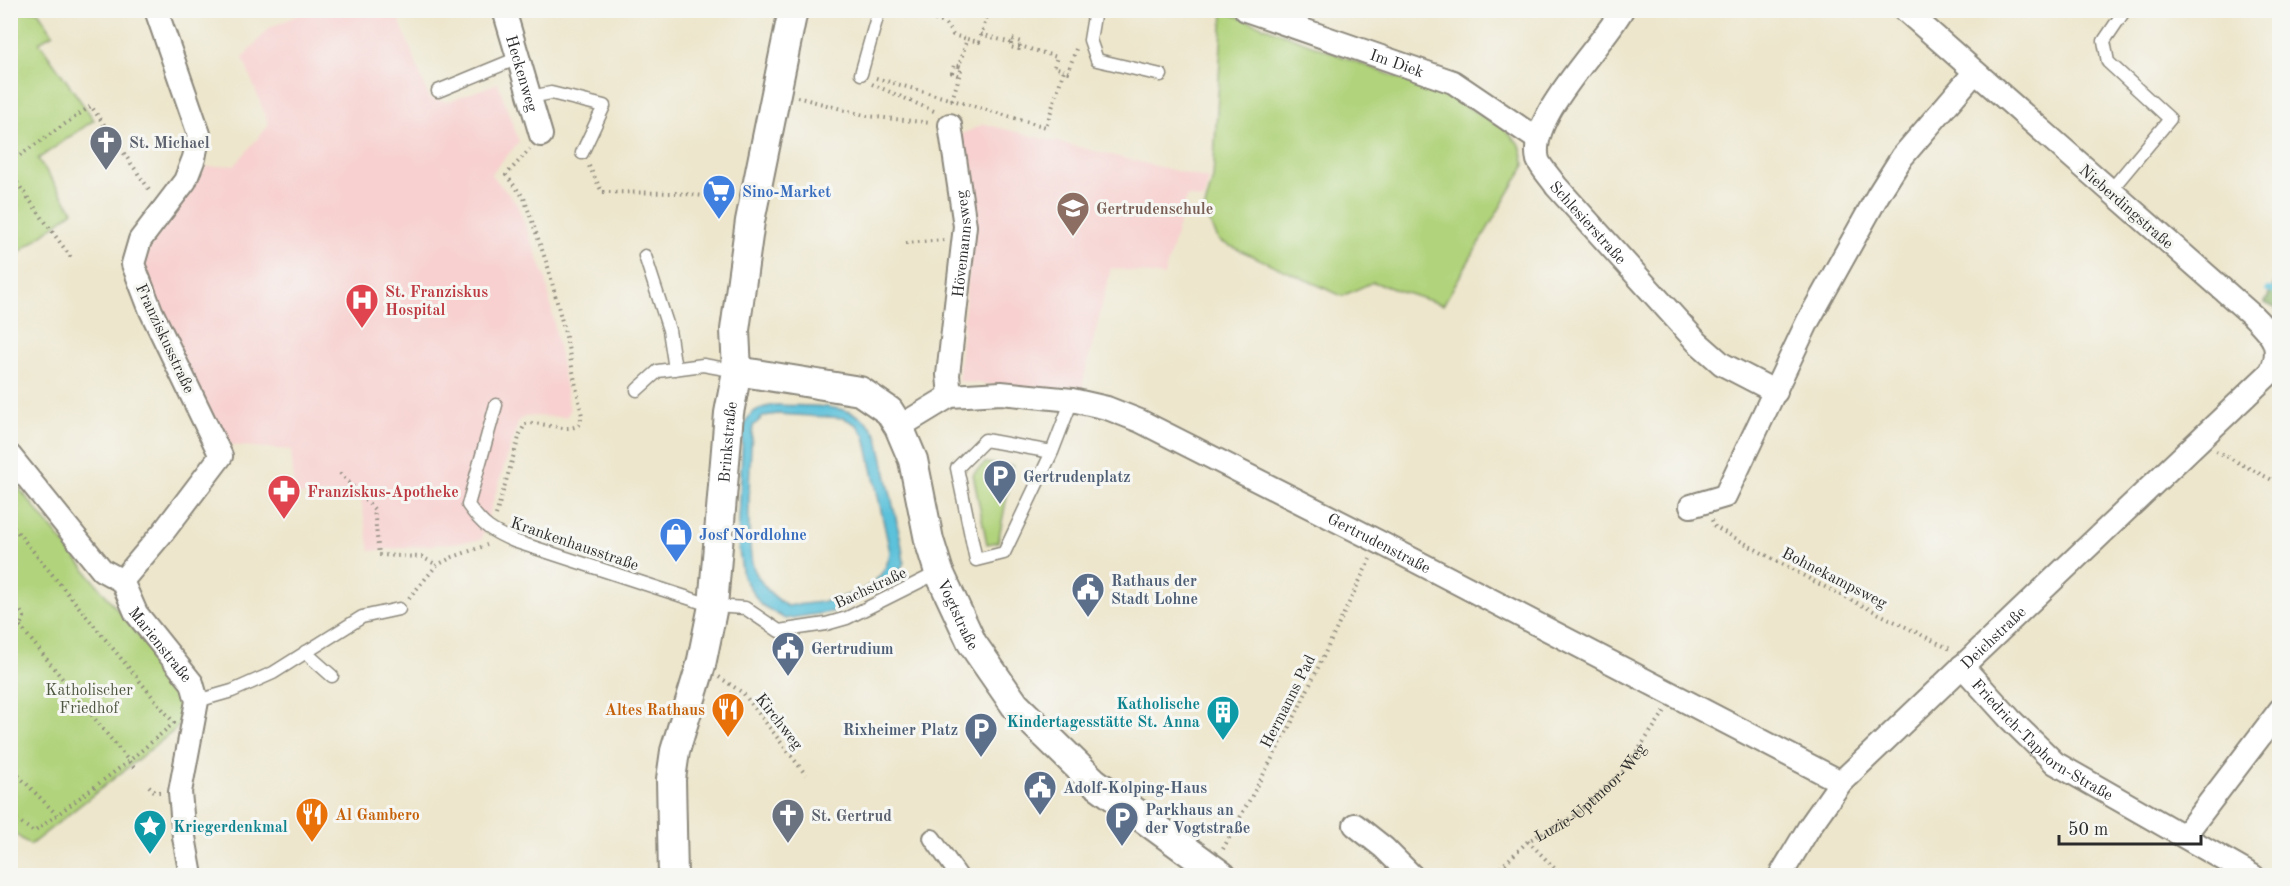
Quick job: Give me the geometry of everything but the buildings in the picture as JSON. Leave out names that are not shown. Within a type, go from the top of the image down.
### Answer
[{"type":"street","name":"Franziskusstraße","points":[[123,581],[221,456],[151,311],[133,264],[140,240],[185,181],[194,158],[199,134],[156,10]]},
{"type":"street","name":"Heckenweg","points":[[504,10],[541,135]]},
{"type":"street","name":"Brinkstraße","points":[[673,876],[670,779],[675,751],[701,665],[713,606],[729,413],[737,371],[735,330],[753,202],[794,10]]},
{"type":"street","name":"Im Diek","points":[[1246,10],[1453,82],[1537,139]]},
{"type":"street","points":[[1537,139],[1547,114],[1622,10]]},
{"type":"street","name":"Nieberdingstraße","points":[[1905,10],[2269,332],[2276,347],[2278,360],[2271,372],[2226,415]]},
{"type":"street","points":[[1699,504],[1725,496],[1808,321],[1878,195],[1902,157],[1975,72]]},
{"type":"street","name":"Hövemannsweg","points":[[950,125],[963,210],[963,238],[948,375],[950,396]]},
{"type":"street","name":"Schlesierstraße","points":[[1537,139],[1538,161],[1556,186],[1697,342],[1722,364],[1776,392]]},
{"type":"street","name":"Vogtstraße","points":[[737,371],[860,391],[889,411],[899,427],[913,460],[929,540],[939,572],[972,643],[1015,705],[1094,782],[1217,872]]},
{"type":"street","name":"Gertrudenstraße","points":[[899,427],[950,396],[1001,393],[1072,400],[1107,408],[1140,421],[1379,542],[1841,782]]},
{"type":"street","name":"Deichstraße","points":[[1780,876],[1810,826],[1841,782],[2226,415]]},
{"type":"street","points":[[10,456],[102,570],[123,581]]},
{"type":"street","name":"Marienstraße","points":[[123,581],[136,613],[192,683],[197,701],[180,792],[184,837],[191,876]]},
{"type":"street","name":"Friedrich-Taphorn-Straße","points":[[1962,666],[2010,719],[2055,763],[2253,876]]},
{"type":"street","points":[[2184,836],[2280,710]]},
{"type":"street","points":[[1355,825],[1384,848],[1412,876]]},
{"type":"street","points":[[932,838],[959,876]]},
{"type":"lane","points":[[861,74],[879,10]]},
{"type":"lane","points":[[1095,10],[1090,40],[1097,60],[1161,75]]},
{"type":"lane","points":[[2110,191],[2170,119],[2108,62],[2103,41],[2125,10]]},
{"type":"lane","points":[[438,91],[518,58]]},
{"type":"lane","points":[[530,98],[551,93],[604,106],[582,153]]},
{"type":"lane","points":[[645,256],[669,330],[675,369]]},
{"type":"lane","points":[[637,390],[658,371],[703,365],[737,371]]},
{"type":"lane","points":[[1052,452],[985,440],[957,468],[976,560],[1004,553],[1052,452],[1072,400]]},
{"type":"lane","name":"Krankenhausstraße","points":[[496,405],[468,505],[481,524],[514,541],[713,606]]},
{"type":"lane","name":"Bachstraße","points":[[713,606],[745,608],[779,631],[826,624],[847,618],[939,572]]},
{"type":"lane","points":[[197,701],[232,691],[273,673],[362,617],[399,609]]},
{"type":"lane","points":[[305,652],[332,676]]},
{"type":"path","points":[[898,10],[897,14],[907,16],[908,11],[945,23],[952,35],[979,42],[989,10]]},
{"type":"path","points":[[981,34],[1011,43],[1010,46],[1019,49],[1020,46],[1057,57],[1054,67],[1068,72],[1077,44]]},
{"type":"path","points":[[952,100],[960,76],[962,67],[959,66],[967,39]]},
{"type":"path","points":[[959,66],[954,65],[952,73],[960,76]]},
{"type":"path","points":[[861,74],[1046,127],[1064,70]]},
{"type":"path","points":[[861,74],[863,80],[934,110],[950,125]]},
{"type":"path","points":[[776,91],[867,117],[950,125]]},
{"type":"path","points":[[10,162],[91,106],[164,209]]},
{"type":"path","points":[[399,609],[437,565],[488,544],[525,424],[534,422],[572,429],[579,425],[582,416],[566,337],[548,267],[524,198],[506,175],[541,135]]},
{"type":"path","points":[[582,153],[602,192],[676,193],[753,202]]},
{"type":"path","points":[[10,173],[72,259]]},
{"type":"path","points":[[906,243],[963,238]]},
{"type":"path","points":[[2198,442],[2280,484]]},
{"type":"path","points":[[339,473],[374,509],[379,555],[422,557],[437,565]]},
{"type":"path","name":"Bohnekampsweg","points":[[1699,504],[1714,527],[1817,582],[1950,648],[1962,666]]},
{"type":"path","points":[[10,524],[174,723],[34,832],[10,815]]},
{"type":"path","name":"Hermanns Pad","points":[[1217,872],[1379,542]]},
{"type":"path","points":[[10,608],[20,609],[24,614],[24,621],[20,626],[10,628]]},
{"type":"path","points":[[20,626],[136,770]]},
{"type":"path","name":"Kirchweg","points":[[701,665],[743,693],[806,775]]},
{"type":"path","name":"Luzie-Uptmoor-Weg","points":[[1492,876],[1528,841],[1574,816],[1625,769],[1676,695]]},
{"type":"path","points":[[10,767],[57,815]]},
{"type":"path","points":[[1528,841],[1562,876]]},
{"type":"shaded area","name":"St. Franziskus Hospital","points":[[307,11],[396,11],[429,98],[447,102],[498,83],[519,142],[491,174],[517,204],[546,279],[570,411],[566,417],[527,416],[519,420],[481,540],[370,551],[360,494],[295,495],[291,450],[231,445],[191,379],[142,263],[152,243],[206,167],[235,165],[269,125],[243,58],[269,28]]},
{"type":"shaded area","name":"Gertrudenschule","points":[[984,124],[1209,179],[1203,200],[1187,196],[1164,276],[1111,268],[1080,395],[958,381],[974,208],[960,143],[962,134]]},
{"type":"green space","points":[[11,10],[38,11],[53,34],[39,42],[94,120],[38,159],[73,211],[20,252],[10,240]]},
{"type":"green space","points":[[1223,11],[1451,98],[1502,127],[1520,145],[1525,165],[1443,305],[1373,282],[1342,296],[1219,241],[1204,211],[1213,178]]},
{"type":"green space","points":[[2279,222],[2279,282],[2275,282]]},
{"type":"green space","points":[[2275,282],[2279,282],[2279,310],[2265,303]]},
{"type":"green space","points":[[985,463],[1013,466],[998,542],[987,544],[973,474]]},
{"type":"green space","name":"Katholischer Friedhof","points":[[10,477],[181,688],[184,700],[183,714],[176,729],[30,845],[11,831]]},
{"type":"water","points":[[777,405],[820,406],[848,411],[860,417],[870,426],[878,438],[904,562],[897,578],[837,611],[785,619],[760,604],[743,577],[738,543],[743,427],[752,413],[761,408]],"holes":[[[778,414],[844,418],[857,425],[865,436],[890,552],[885,567],[876,579],[864,588],[834,599],[787,606],[764,586],[754,569],[751,558],[749,499],[753,426],[764,416]]]},
{"type":"waterway","points":[[2268,290],[2280,291]]},
{"type":"place","name":"St. Michael","points":[[106,171]]},
{"type":"place","name":"Sino-Market","points":[[719,220]]},
{"type":"place","name":"Gertrudenschule","points":[[1073,237]]},
{"type":"place","name":"St. Franziskus Hospital","points":[[362,329]]},
{"type":"place","name":"Gertrudenplatz","points":[[1000,505]]},
{"type":"place","name":"Franziskus-Apotheke","points":[[284,520]]},
{"type":"place","name":"Josf Nordlohne","points":[[676,563]]},
{"type":"place","name":"Rathaus der Stadt Lohne","points":[[1088,618]]},
{"type":"place","name":"Gertrudium","points":[[788,677]]},
{"type":"place","name":"Altes Rathaus","points":[[728,738]]},
{"type":"place","name":"Katholische Kindertagesstätte St. Anna","points":[[1223,741]]},
{"type":"place","name":"Rixheimer Platz","points":[[981,758]]},
{"type":"place","name":"Adolf-Kolping-Haus","points":[[1040,816]]},
{"type":"place","name":"Al Gambero","points":[[312,843]]},
{"type":"place","name":"St. Gertrud","points":[[788,844]]},
{"type":"place","name":"Parkhaus an der Vogtstraße","points":[[1122,847]]},
{"type":"place","name":"Kriegerdenkmal","points":[[150,855]]}]
